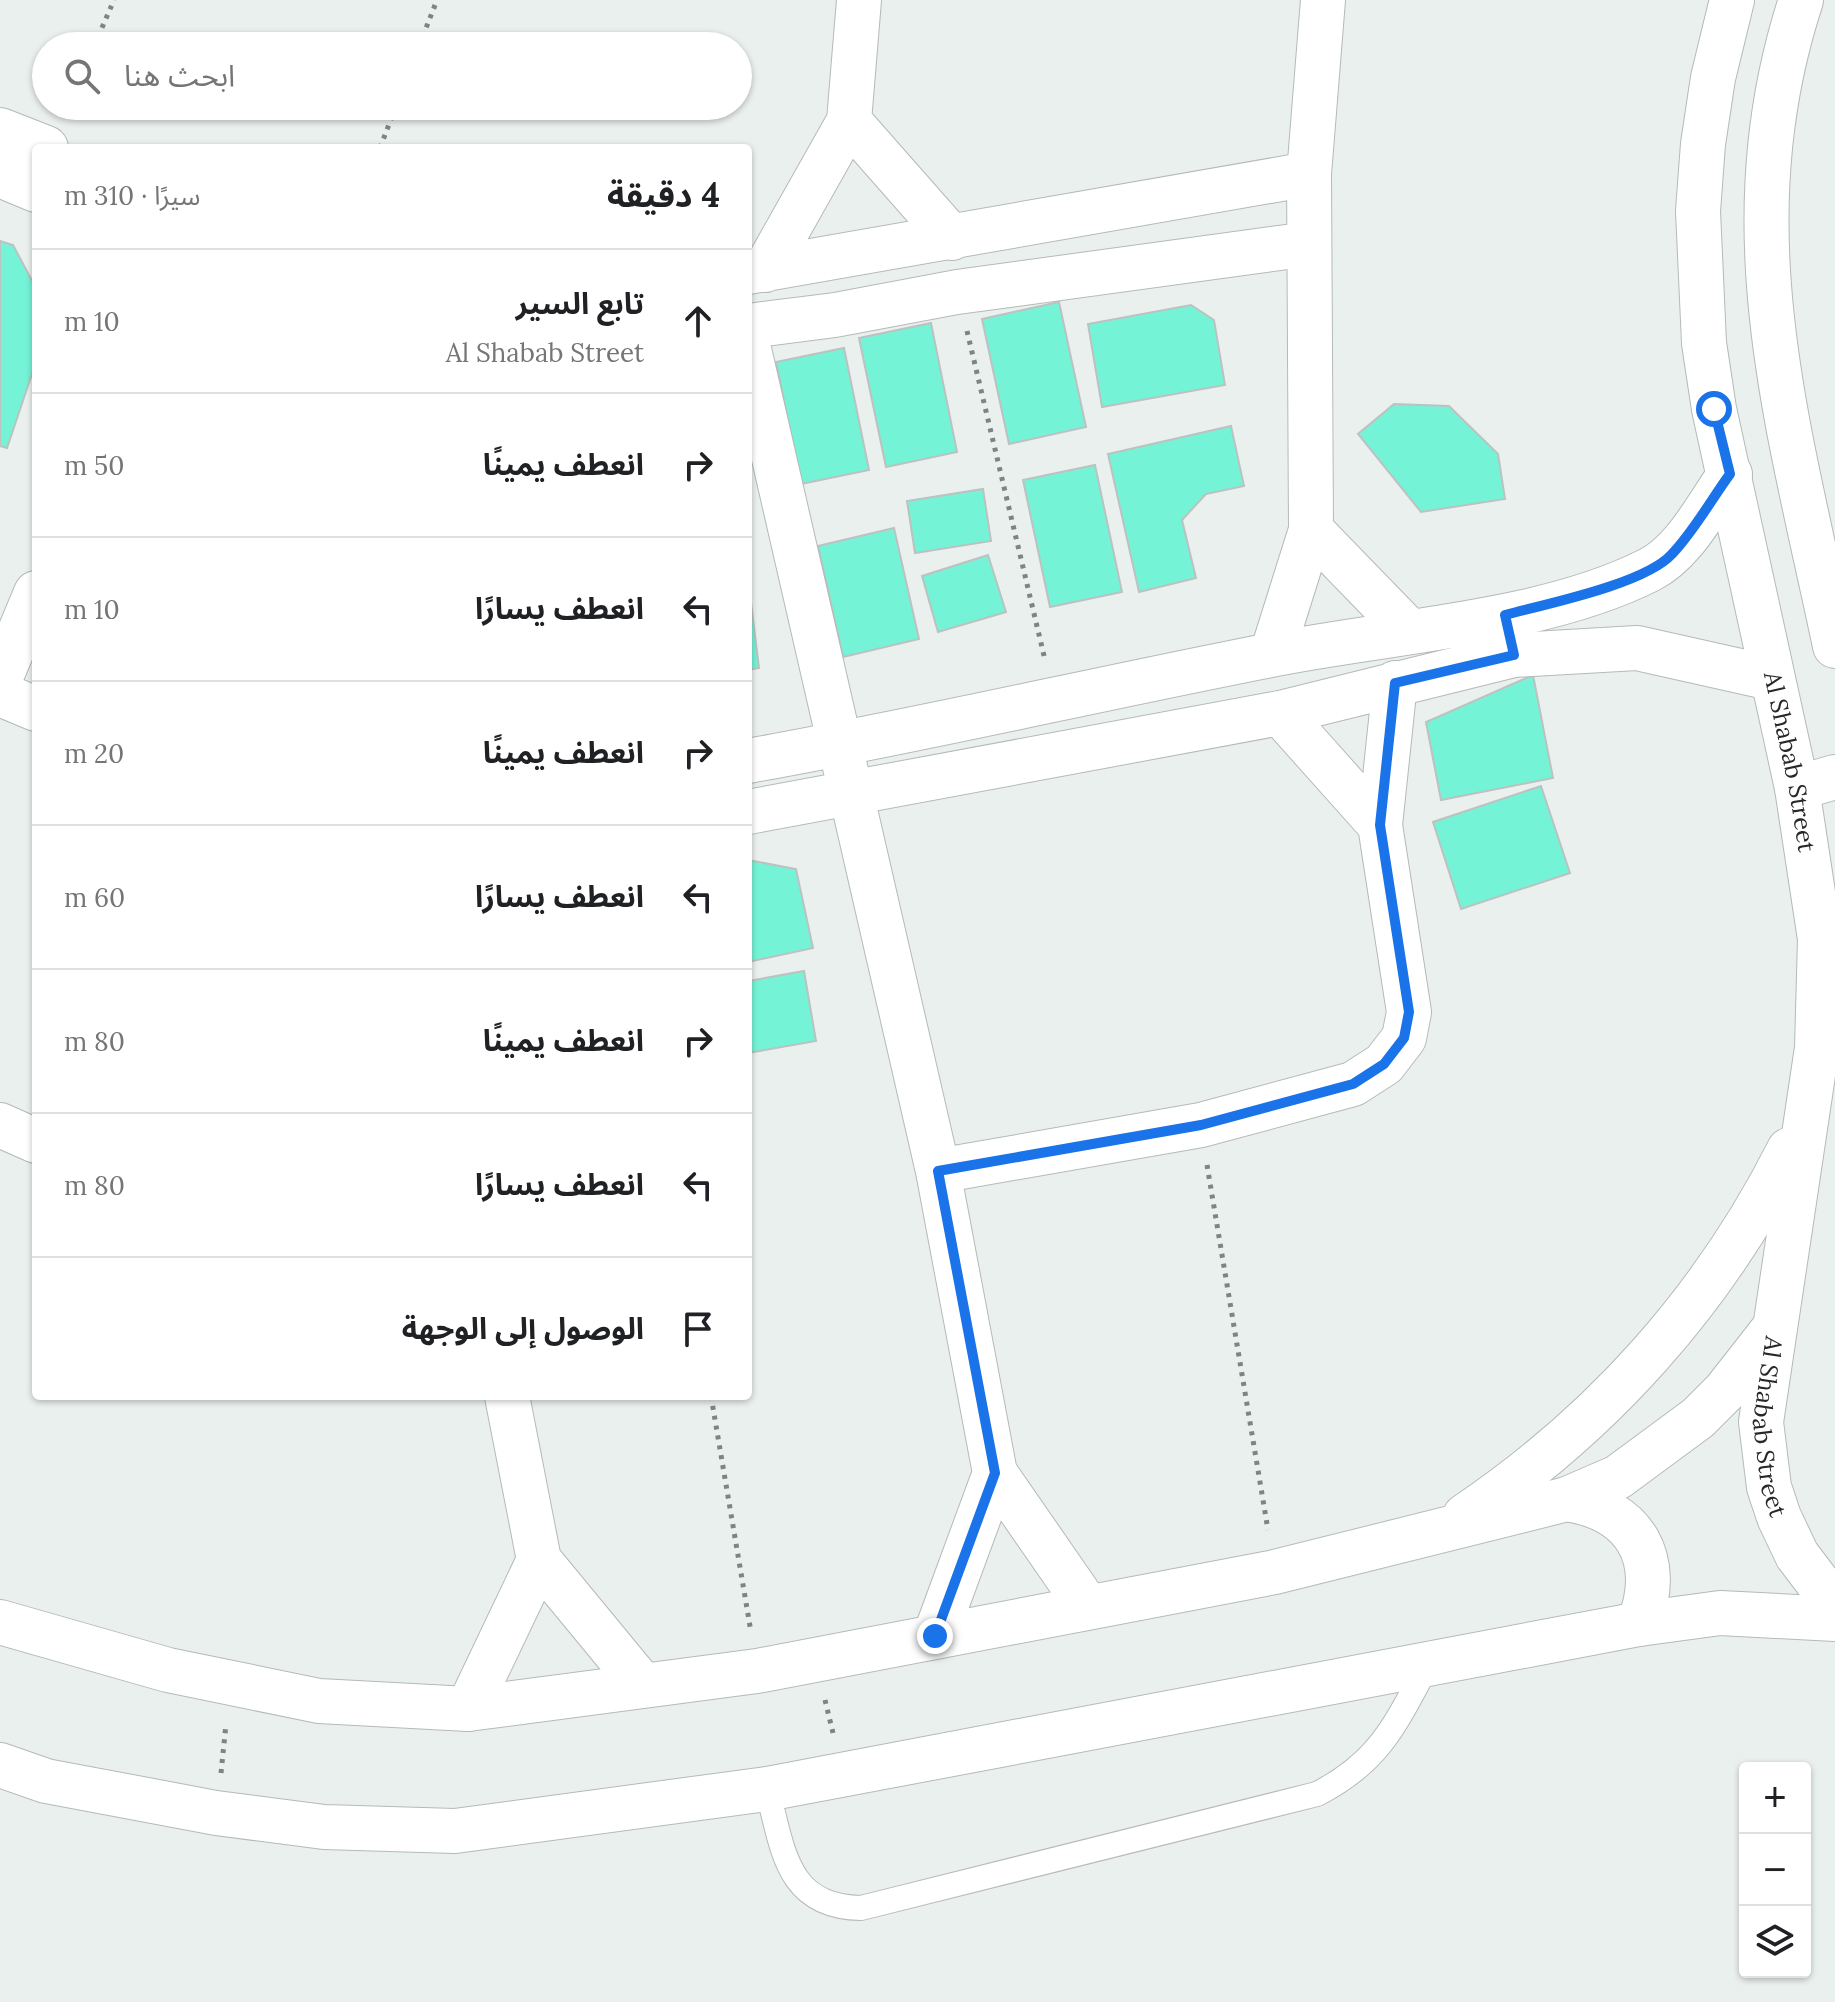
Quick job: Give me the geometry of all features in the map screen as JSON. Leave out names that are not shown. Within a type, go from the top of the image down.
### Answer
[{"type":"street","points":[[756,271],[849,121],[859,0]]},
{"type":"street","points":[[1272,654],[1311,530],[1309,174],[1323,0]]},
{"type":"street","name":"Al Shabab Street","points":[[1732,0],[1713,78],[1698,211],[1704,343],[1714,409],[1771,678],[1816,783],[1820,939],[1817,1048],[1772,1331],[1761,1422],[1769,1487],[1797,1555],[1835,1605]]},
{"type":"street","points":[[1801,0],[1775,100],[1767,168],[1764,235],[1778,372],[1835,646]]},
{"type":"street","points":[[849,121],[952,238]]},
{"type":"street","points":[[12,152],[32,184]]},
{"type":"street","points":[[756,271],[1309,174]]},
{"type":"street","points":[[752,325],[835,315],[957,292],[1309,244]]},
{"type":"street","points":[[752,363],[938,1171],[995,1473],[1087,1606]]},
{"type":"street","points":[[752,811],[850,796],[1280,713],[1395,683],[1510,635],[1583,595],[1649,570],[1671,556],[1730,474]]},
{"type":"street","points":[[1311,530],[1408,630]]},
{"type":"street","points":[[17,659],[32,607]]},
{"type":"street","points":[[752,760],[1272,654],[1408,630],[1510,635],[1637,648],[1771,678]]},
{"type":"street","points":[[938,1171],[1201,1125],[1353,1084],[1384,1064],[1404,1038],[1409,1012],[1380,825],[1395,683]]},
{"type":"street","points":[[0,694],[32,707]]},
{"type":"street","points":[[1280,713],[1380,825]]},
{"type":"street","points":[[1443,1531],[1555,1449],[1654,1352],[1738,1241],[1805,1119],[1835,1040]]},
{"type":"street","points":[[0,1125],[32,1139]]},
{"type":"street","points":[[0,1622],[168,1670],[319,1701],[468,1709],[757,1671],[1275,1572],[1567,1499],[1618,1477],[1698,1418],[1725,1391],[1772,1331]]},
{"type":"street","points":[[508,1400],[539,1560],[642,1685]]},
{"type":"street","points":[[935,1636],[995,1473]]},
{"type":"street","points":[[1567,1499],[1591,1503],[1614,1514],[1631,1531],[1644,1552],[1650,1576],[1648,1601],[1639,1624]]},
{"type":"street","points":[[468,1709],[539,1560]]},
{"type":"street","points":[[0,1765],[46,1781],[216,1813],[324,1827],[455,1831],[767,1789],[1639,1624],[1720,1613],[1835,1619]]},
{"type":"lane","points":[[767,1789],[789,1868],[801,1886],[819,1900],[839,1907],[861,1908],[1317,1794],[1346,1779],[1370,1759],[1390,1734],[1428,1664]]},
{"type":"path","points":[[100,32],[114,0]]},
{"type":"path","points":[[424,32],[437,0]]},
{"type":"path","points":[[382,144],[391,120]]},
{"type":"path","points":[[957,292],[1055,700]]},
{"type":"path","points":[[1201,1125],[1275,1572]]},
{"type":"path","points":[[712,1400],[757,1671]]},
{"type":"path","points":[[816,1660],[843,1773]]},
{"type":"path","points":[[216,1813],[230,1683]]},
{"type":"building","points":[[0,241],[13,245],[32,281],[32,374],[7,448],[0,446]]},
{"type":"building","points":[[1059,302],[1086,427],[1009,444],[982,319]]},
{"type":"building","points":[[1191,305],[1214,320],[1225,385],[1102,407],[1088,324]]},
{"type":"building","points":[[931,323],[957,452],[886,467],[859,338]]},
{"type":"building","points":[[844,348],[869,470],[801,484],[776,362]]},
{"type":"building","points":[[1394,404],[1449,406],[1498,454],[1505,499],[1421,512],[1358,434]]},
{"type":"building","points":[[1231,426],[1244,486],[1206,494],[1182,520],[1196,578],[1139,592],[1108,454]]},
{"type":"building","points":[[1095,465],[1122,592],[1050,607],[1023,480]]},
{"type":"building","points":[[983,489],[991,541],[915,553],[907,501]]},
{"type":"building","points":[[894,528],[919,639],[843,657],[818,546]]},
{"type":"building","points":[[988,555],[1006,612],[938,632],[922,576]]},
{"type":"building","points":[[752,611],[759,668],[752,669]]},
{"type":"building","points":[[1533,675],[1553,778],[1441,800],[1426,722]]},
{"type":"building","points":[[1541,786],[1570,873],[1461,909],[1433,822]]},
{"type":"building","points":[[752,861],[796,869],[813,948],[752,961]]},
{"type":"building","points":[[804,971],[816,1041],[752,1052],[752,980]]},
{"type":"route","points":[[935,1636],[995,1473],[938,1171],[1201,1125],[1353,1084],[1384,1064],[1404,1038],[1409,1012],[1380,825],[1395,683],[1514,655],[1505,615],[1583,595],[1649,570],[1671,556],[1730,474],[1714,409]]}]
